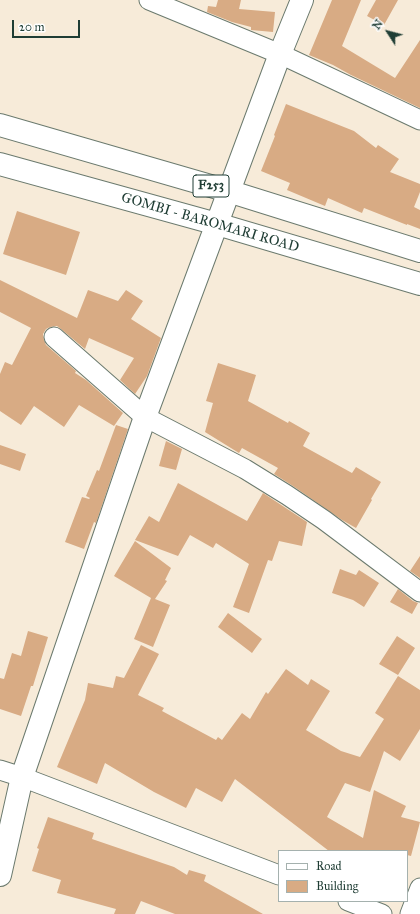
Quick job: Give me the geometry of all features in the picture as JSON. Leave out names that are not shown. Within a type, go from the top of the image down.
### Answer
[{"type":"street","points":[[149,0],[280,54],[420,120]]},
{"type":"street","points":[[0,875],[22,777],[145,417],[228,191],[302,0]]},
{"type":"street","name":"F253","points":[[0,125],[228,191],[420,251]]},
{"type":"street","name":"GOMBI - BAROMARI ROAD","points":[[0,164],[217,224],[420,284]]},
{"type":"street","points":[[54,337],[145,417],[245,469],[287,495],[324,520],[420,592]]},
{"type":"street","points":[[0,770],[278,875]]},
{"type":"street","points":[[410,914],[420,888]]},
{"type":"street","points":[[351,902],[382,914]]},
{"type":"building","points":[[218,0],[241,0],[239,9],[275,12],[273,32],[251,30],[251,27],[232,22],[207,12],[208,6],[216,7]]},
{"type":"building","points":[[332,0],[361,0],[342,46],[395,78],[420,40],[420,108],[333,65],[309,55]]},
{"type":"building","points":[[376,0],[398,0],[384,25],[367,16]]},
{"type":"building","points":[[286,104],[354,131],[376,148],[378,145],[399,159],[390,172],[420,184],[420,192],[414,207],[420,210],[420,229],[364,208],[362,213],[328,198],[325,206],[287,190],[290,183],[261,171]]},
{"type":"building","points":[[17,211],[80,232],[66,275],[3,254]]},
{"type":"building","points":[[0,280],[77,318],[88,290],[118,301],[126,290],[143,301],[131,319],[161,338],[147,376],[135,394],[120,380],[134,358],[89,338],[85,349],[57,326],[46,329],[43,334],[46,345],[76,371],[75,373],[86,380],[123,413],[114,426],[79,405],[64,427],[34,406],[21,425],[0,411],[0,374],[5,362],[12,365],[31,328],[0,312]]},
{"type":"building","points":[[218,363],[256,375],[248,401],[288,423],[289,421],[310,433],[303,446],[352,473],[356,467],[381,482],[356,528],[274,474],[278,468],[242,448],[239,453],[205,432],[213,403],[206,401]]},
{"type":"building","points":[[116,425],[128,429],[96,523],[94,522],[84,549],[65,542],[82,497],[90,498],[86,496],[97,470],[99,471]]},
{"type":"building","points":[[166,441],[182,449],[176,470],[159,466]]},
{"type":"building","points":[[0,445],[26,454],[20,471],[0,464]]},
{"type":"building","points":[[178,483],[247,521],[263,493],[307,522],[302,546],[279,541],[272,561],[268,560],[249,613],[233,607],[249,564],[216,543],[213,548],[190,535],[178,556],[135,540],[149,516],[159,522]]},
{"type":"building","points":[[135,541],[171,568],[165,580],[167,581],[155,599],[170,605],[153,647],[134,639],[151,598],[114,576]]},
{"type":"building","points":[[420,556],[420,578],[410,571]]},
{"type":"building","points":[[340,569],[356,575],[359,570],[379,583],[364,607],[353,600],[332,593]]},
{"type":"building","points":[[398,589],[413,601],[418,603],[412,614],[390,602]]},
{"type":"building","points":[[228,613],[262,639],[252,653],[218,627]]},
{"type":"building","points":[[28,631],[48,637],[33,686],[31,686],[21,716],[0,709],[0,678],[4,679],[12,653],[21,656]]},
{"type":"building","points":[[397,636],[415,648],[398,675],[379,664]]},
{"type":"building","points":[[141,645],[159,654],[138,695],[164,708],[162,711],[216,740],[218,737],[222,740],[242,713],[250,719],[266,692],[268,694],[286,669],[308,685],[311,679],[330,691],[306,730],[341,751],[360,757],[384,719],[375,713],[398,676],[420,690],[420,729],[400,761],[384,751],[370,792],[345,783],[327,817],[363,838],[374,790],[406,806],[401,817],[420,822],[411,856],[408,855],[408,850],[328,850],[235,779],[222,802],[196,788],[186,808],[154,792],[105,763],[97,784],[57,767],[85,700],[88,683],[113,688],[116,676],[124,678]]},
{"type":"building","points":[[48,817],[94,833],[92,839],[174,867],[187,875],[189,870],[206,875],[204,881],[263,914],[175,914],[141,901],[135,914],[114,914],[116,909],[57,893],[61,880],[32,871],[39,849],[37,848]]}]
